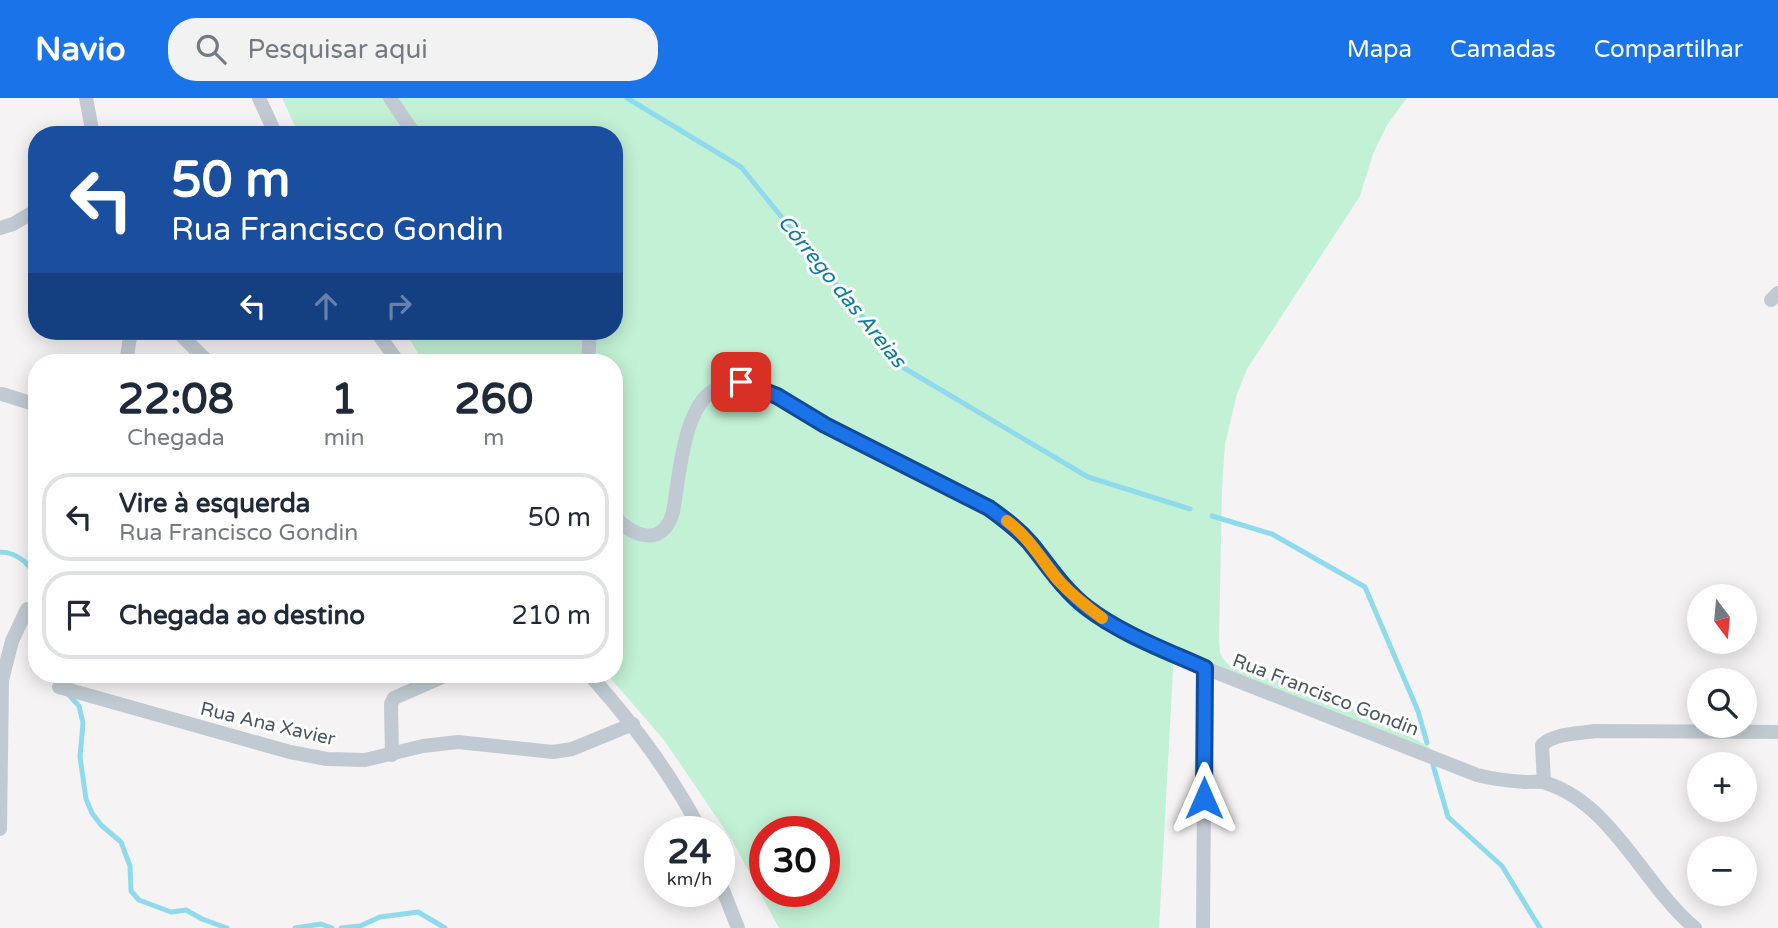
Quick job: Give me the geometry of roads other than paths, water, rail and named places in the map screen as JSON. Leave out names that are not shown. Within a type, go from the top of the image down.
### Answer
[{"type":"street","points":[[86,98],[91,126]]},
{"type":"street","points":[[259,98],[272,126]]},
{"type":"street","points":[[390,98],[409,126]]},
{"type":"street","points":[[0,228],[28,215]]},
{"type":"street","points":[[186,340],[200,354]]},
{"type":"street","name":"Rua Francisco Gondin","points":[[623,525],[638,534],[651,535],[667,525],[673,512],[686,435],[697,406],[710,392],[727,384],[741,382],[777,396],[825,425],[989,508],[1029,542],[1060,582],[1085,606],[1151,644],[1205,668],[1477,775],[1544,782],[1566,792],[1602,820],[1680,915],[1695,928]]},
{"type":"street","points":[[2,394],[28,402]]},
{"type":"street","points":[[0,829],[2,680],[12,641],[27,609]]},
{"type":"street","points":[[1203,928],[1205,668]]},
{"type":"street","points":[[392,755],[391,704],[402,692],[426,683]]},
{"type":"street","points":[[597,683],[634,724],[694,816]]},
{"type":"street","name":"Rua Ana Xavier","points":[[64,689],[290,752],[327,759],[365,760],[423,746],[458,742],[553,752],[572,749],[634,724]]},
{"type":"street","points":[[1544,782],[1542,745],[1552,738],[1566,735],[1595,731],[1778,732]]},
{"type":"street","points":[[730,907],[738,928]]},
{"type":"waterway","name":"Córrego das Areias","points":[[627,98],[741,167],[904,368],[1088,477],[1190,509]]},
{"type":"waterway","name":"Córrego das Areias","points":[[1212,516],[1272,534],[1365,587],[1418,711],[1427,743]]},
{"type":"waterway","points":[[0,552],[10,553],[28,566]]},
{"type":"waterway","points":[[63,683],[79,706],[83,723],[80,757],[86,799],[101,825],[121,842],[130,866],[131,891],[139,900],[171,912],[186,910],[227,928]]},
{"type":"waterway","name":"Córrego das Areias","points":[[1433,765],[1448,817],[1502,866],[1540,928]]},
{"type":"waterway","points":[[341,928],[360,926],[380,917],[418,912],[445,928]]},
{"type":"waterway","points":[[295,928],[321,924],[332,928]]}]
